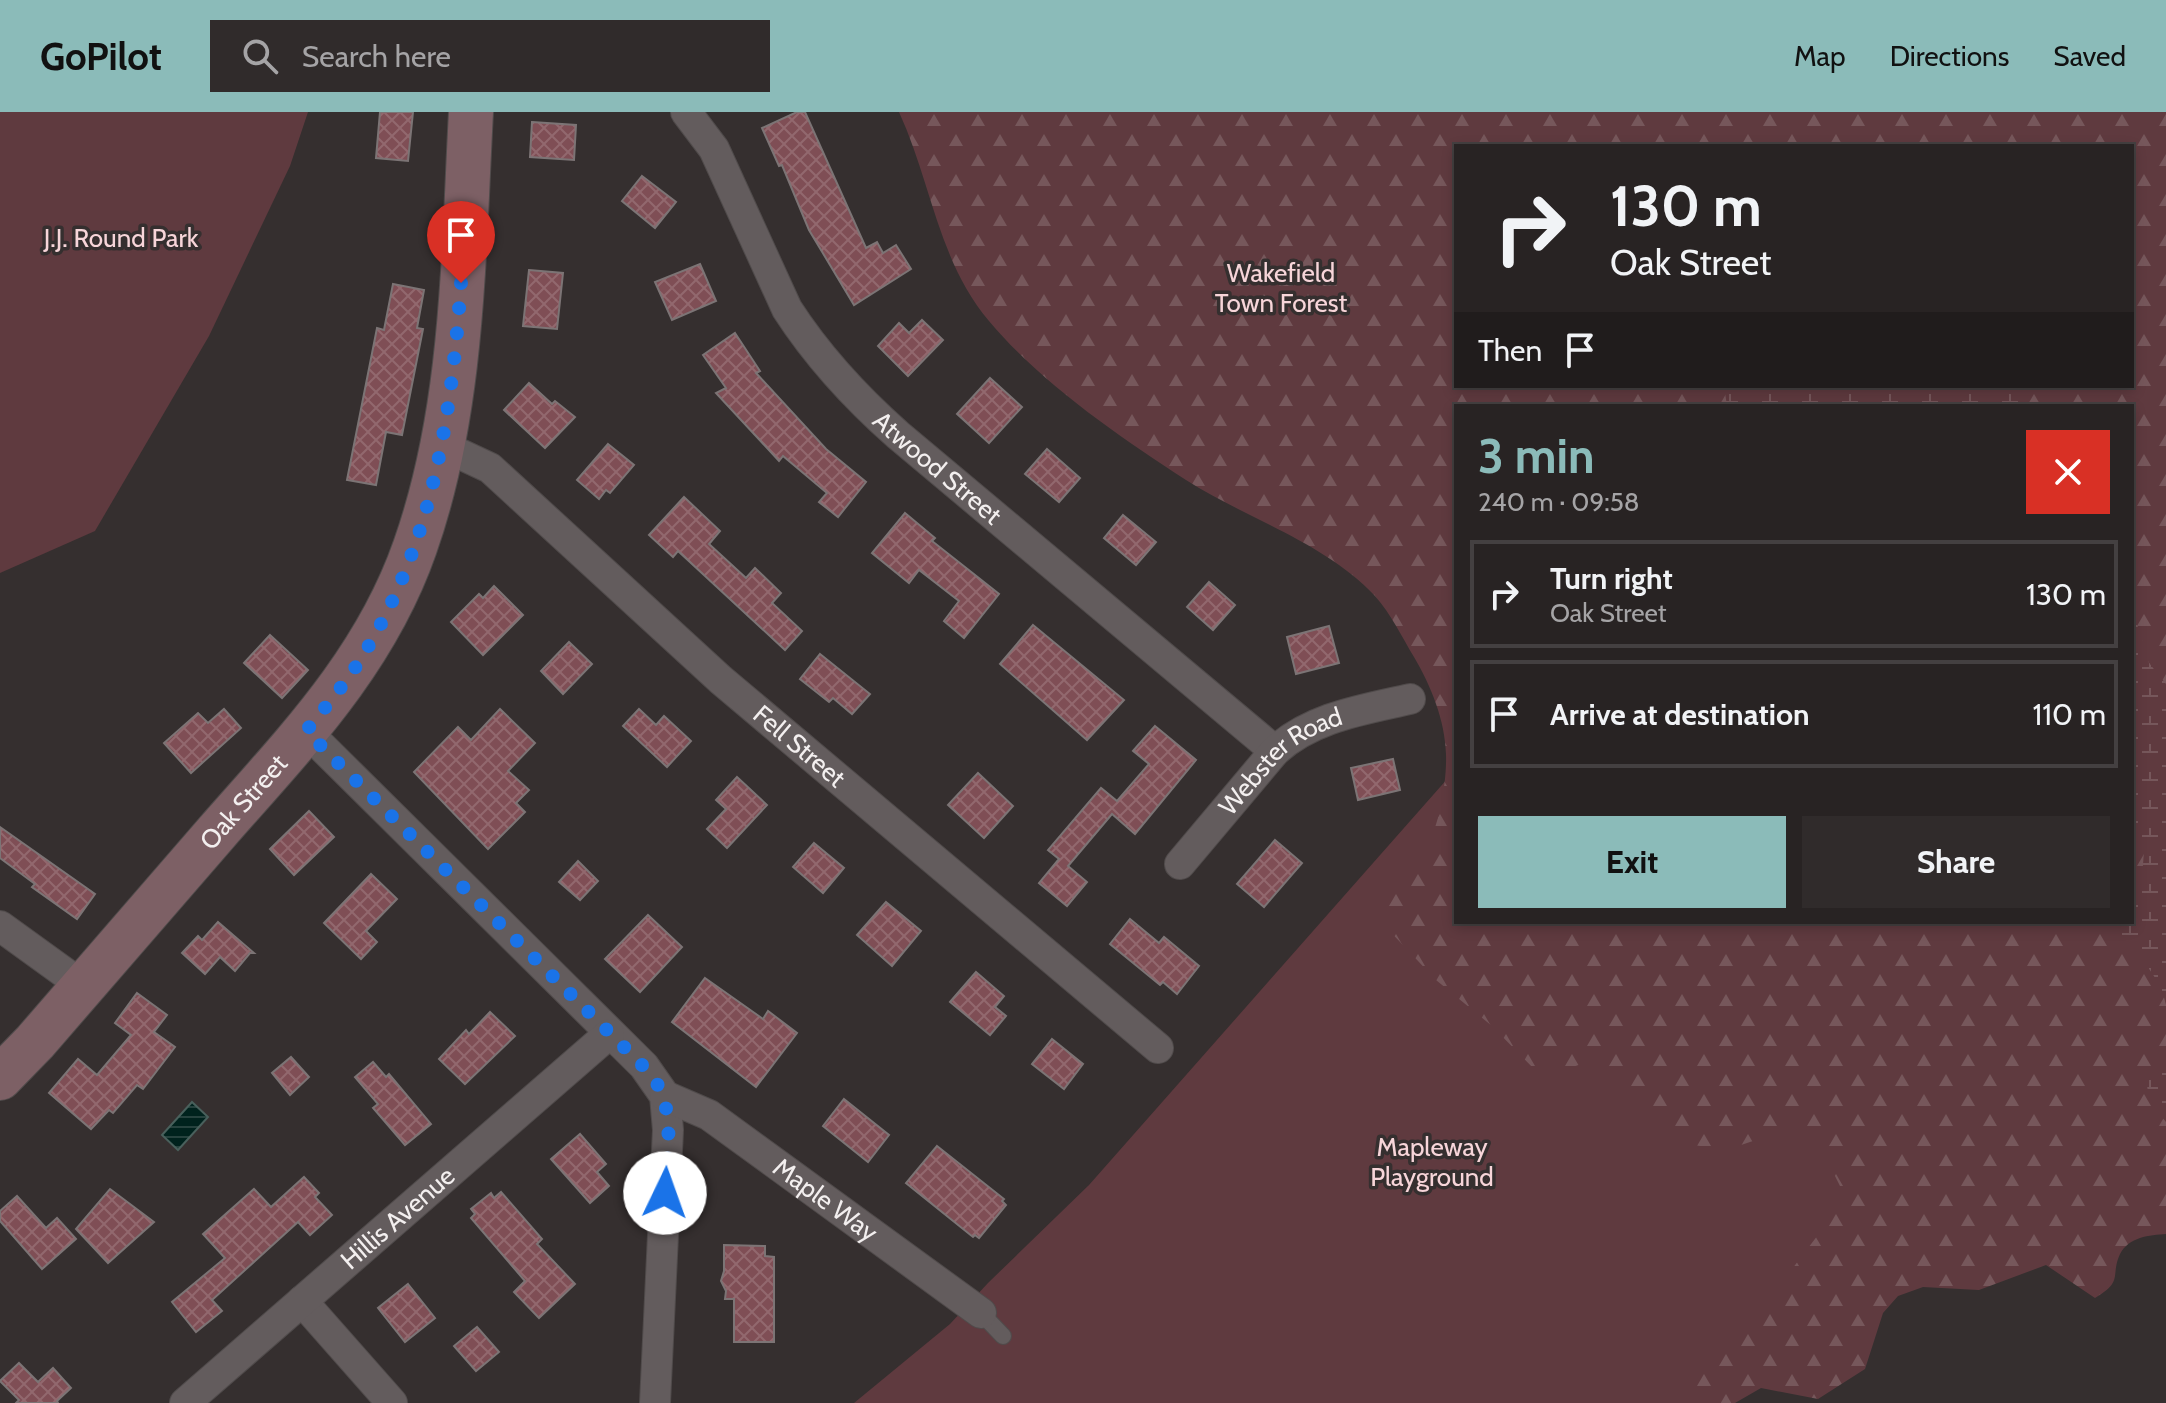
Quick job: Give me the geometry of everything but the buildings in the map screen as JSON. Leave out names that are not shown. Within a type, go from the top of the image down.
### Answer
[{"type":"street","name":"Oak Street","points":[[0,1078],[306,731],[351,674],[387,613],[414,550],[443,446],[457,347],[471,112]]},
{"type":"street","name":"Atwood Street","points":[[686,112],[714,149],[787,309],[848,389],[910,445],[1275,751]]},
{"type":"street","name":"Fell Street","points":[[443,446],[490,468],[721,680],[1158,1048]]},
{"type":"street","name":"Webster Road","points":[[1180,864],[1275,751],[1293,736],[1320,722],[1410,699]]},
{"type":"street","points":[[306,731],[650,1073],[665,1096],[668,1114],[655,1403]]},
{"type":"street","points":[[0,926],[83,986]]},
{"type":"street","name":"Hillis Avenue","points":[[185,1403],[609,1034]]},
{"type":"street","name":"Maple Way","points":[[665,1096],[709,1115],[981,1313]]},
{"type":"street","points":[[302,1301],[392,1403]]},
{"type":"lane","points":[[981,1313],[1003,1336]]},
{"type":"green space","name":"J.J. Round Park","points":[[0,112],[308,112],[290,166],[209,336],[95,531],[0,573]]},
{"type":"green space","name":"Wakefield Town Forest","points":[[899,112],[2166,112],[2166,1234],[2134,1240],[2124,1248],[2113,1282],[2095,1298],[2046,1265],[1979,1290],[1923,1287],[1898,1296],[1883,1313],[1865,1369],[1818,1399],[1761,1388],[1735,1403],[1692,1403],[1692,1391],[1722,1342],[1786,1277],[1840,1206],[1842,1190],[1827,1160],[1808,1138],[1789,1129],[1726,1150],[1674,1142],[1645,1114],[1632,1089],[1590,1061],[1564,1070],[1536,1071],[1492,1026],[1436,980],[1383,924],[1391,888],[1431,838],[1442,802],[1446,764],[1443,729],[1431,691],[1386,610],[1355,577],[1333,561],[1186,480],[1107,427],[1056,387],[1010,344],[972,298],[958,273]]},
{"type":"green space","points":[[1724,388],[2003,388],[2023,404],[1727,404]]},
{"type":"green space","points":[[2134,614],[2149,663],[2166,684],[2166,1005],[2157,980],[2149,969],[2103,924],[2134,924],[2134,889],[2142,878],[2144,851],[2134,839]]},
{"type":"green space","name":"Mapleway Playground","points":[[1454,771],[1454,924],[2087,924],[1707,1403],[854,1403],[950,1324],[1089,1185]]},
{"type":"green space","points":[[2166,1050],[2166,1122],[2150,1103],[2146,1080]]},
{"type":"shaded area","points":[[192,1102],[208,1117],[178,1150],[162,1135]]},
{"type":"route","points":[[461,283],[457,347],[443,446],[414,550],[367,650],[306,731],[650,1073],[661,1088],[667,1105],[665,1193]]}]
